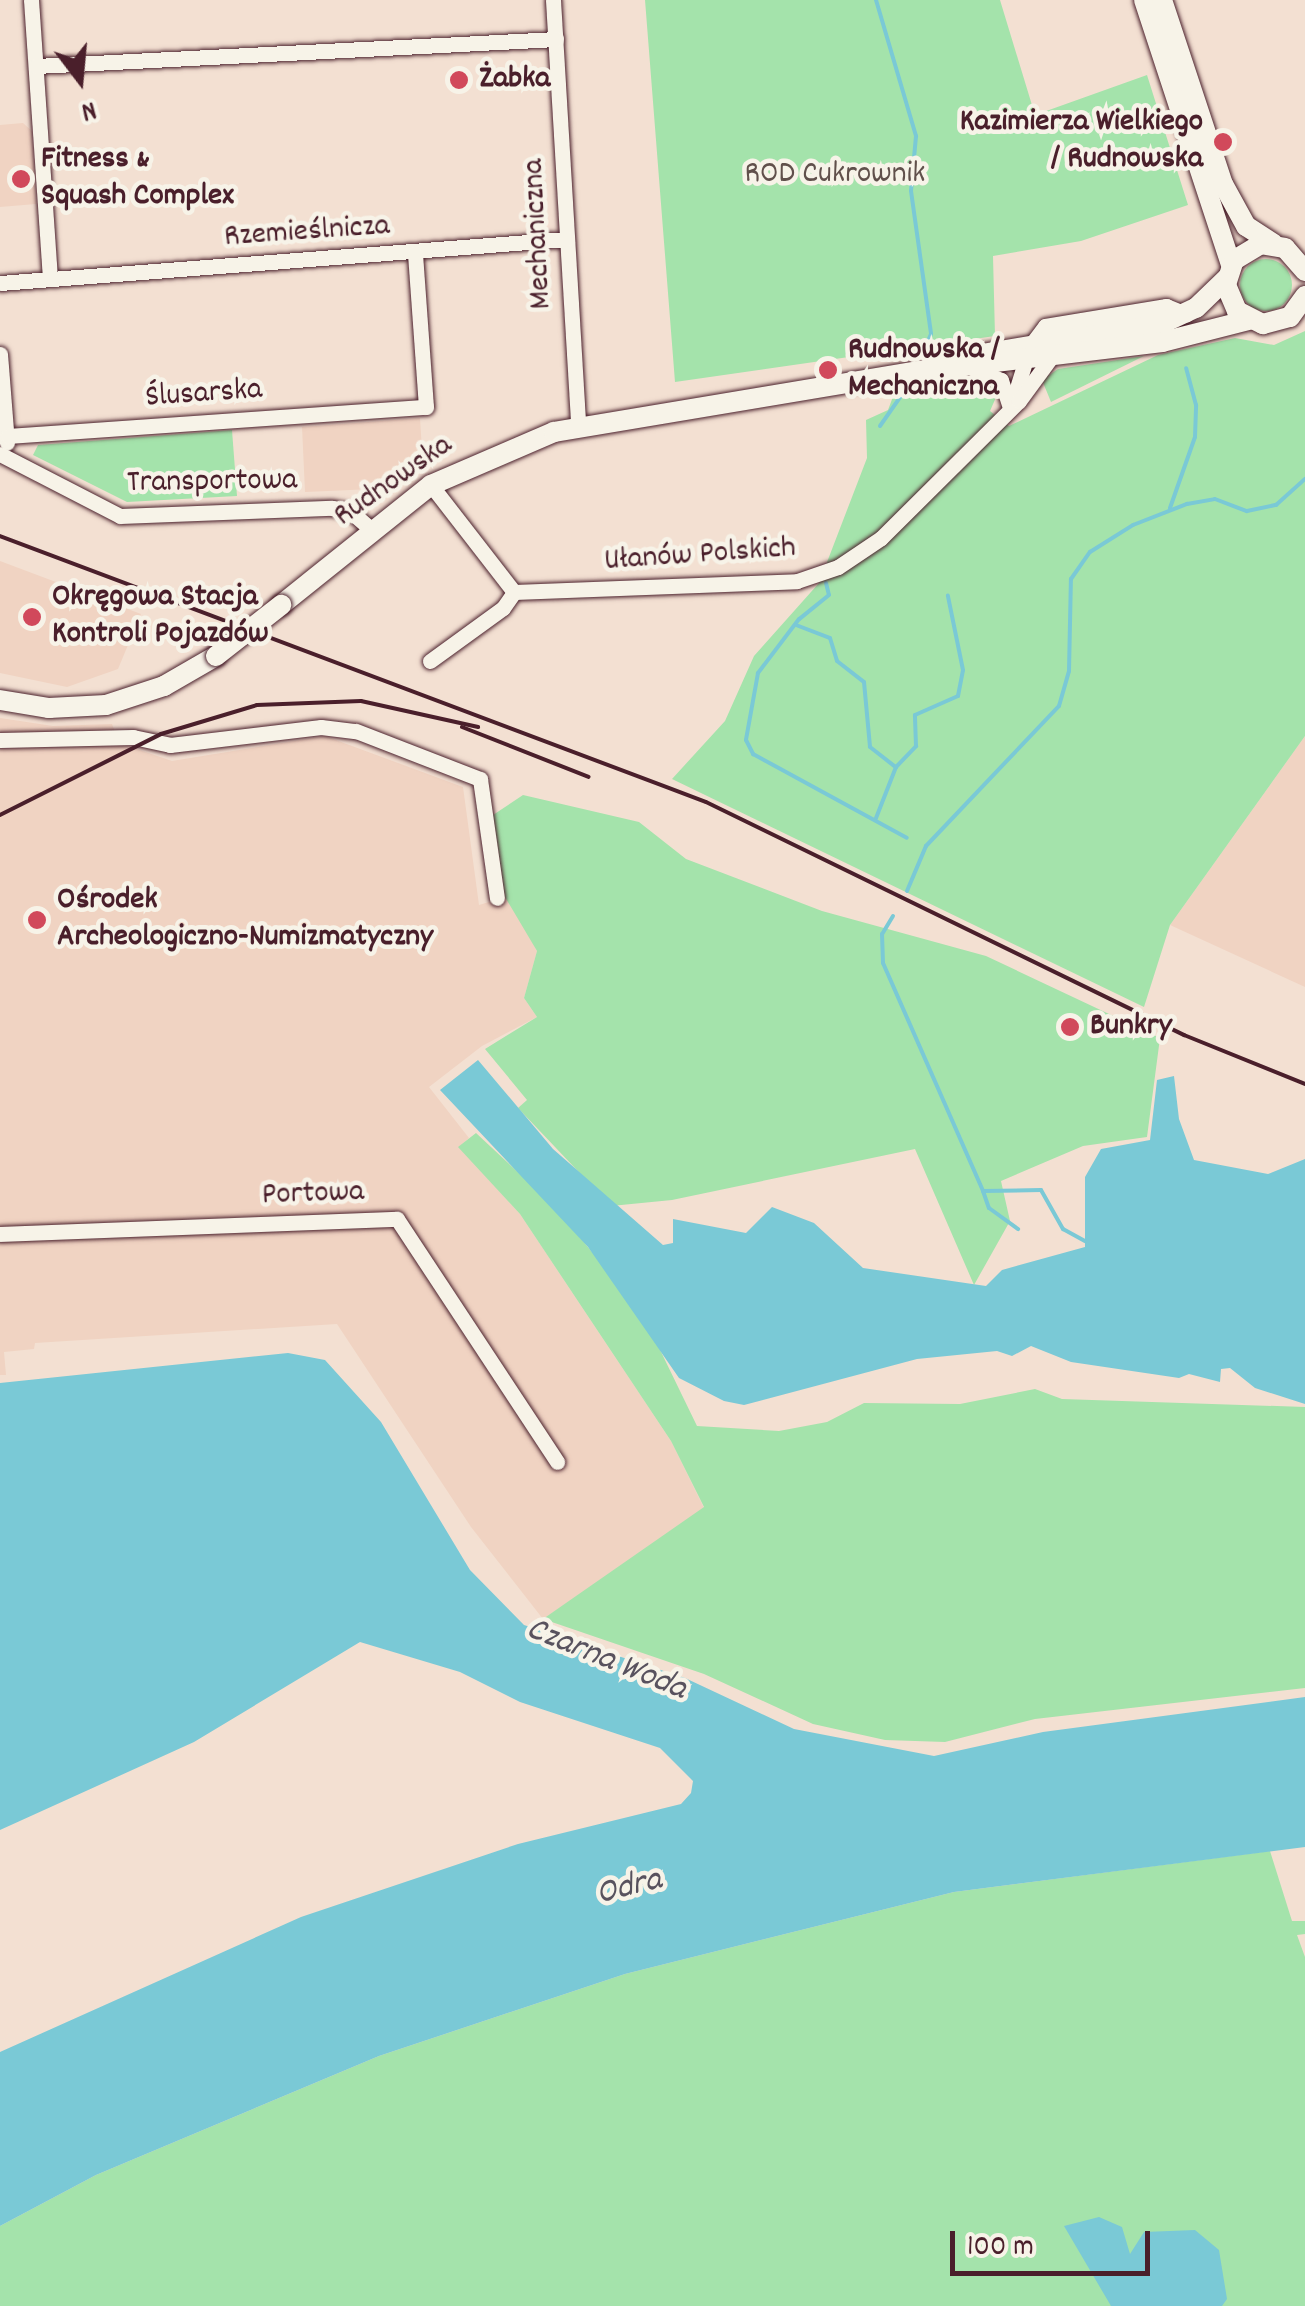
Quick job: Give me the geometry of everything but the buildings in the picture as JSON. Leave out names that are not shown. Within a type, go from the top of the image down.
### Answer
[{"type":"main road","points":[[1144,0],[1229,272],[1229,300],[1249,320]]},
{"type":"main road","points":[[1162,0],[1223,184],[1246,226],[1288,246],[1305,271]]},
{"type":"main road","name":"Rudnowska","points":[[920,371],[970,368],[1186,314],[1249,248],[1288,246]]},
{"type":"main road","name":"Rudnowska","points":[[0,700],[49,708],[106,705],[164,686],[216,656],[431,486],[517,443],[578,426],[1027,353],[1052,356],[1162,342],[1249,320],[1284,320],[1305,296]]},
{"type":"street","points":[[31,0],[50,278]]},
{"type":"street","name":"Mechaniczna","points":[[554,0],[578,426]]},
{"type":"street","points":[[36,66],[556,39]]},
{"type":"street","name":"Rzemieślnicza","points":[[0,283],[567,239]]},
{"type":"street","name":"Ślusarska","points":[[8,436],[426,408],[415,253]]},
{"type":"street","name":"Ułanów Polskich","points":[[1007,413],[1027,353]]},
{"type":"street","points":[[0,354],[8,436],[3,456]]},
{"type":"street","name":"Ułanów Polskich","points":[[514,592],[777,584],[838,567],[880,538],[1007,413],[1052,356]]},
{"type":"street","points":[[970,368],[1001,380],[1009,394],[1007,413]]},
{"type":"street","name":"Transportowa","points":[[3,456],[120,516],[332,508],[350,511],[372,530]]},
{"type":"street","points":[[430,661],[503,608],[514,592],[431,486]]},
{"type":"street","points":[[0,740],[133,737],[170,745],[321,727],[356,731],[480,780],[497,898]]},
{"type":"street","name":"Portowa","points":[[0,1234],[397,1219],[557,1462]]},
{"type":"shaded area","points":[[23,123],[32,131],[36,204],[0,207],[0,125]]},
{"type":"shaded area","points":[[420,418],[423,465],[373,489],[305,492],[302,427]]},
{"type":"shaded area","points":[[0,561],[141,614],[118,669],[67,687],[0,673]]},
{"type":"shaded area","points":[[0,718],[53,726],[112,724],[119,743],[172,761],[325,736],[463,787],[479,905],[509,896],[537,951],[524,998],[537,1017],[482,1046],[429,1087],[469,1138],[459,1147],[520,1214],[671,1441],[704,1508],[676,1532],[543,1619],[471,1527],[337,1324],[35,1343],[34,1349],[4,1352],[6,1375],[0,1375]]},
{"type":"shaded area","points":[[1305,736],[1305,987],[1170,925]]},
{"type":"green space","name":"ROD Cukrownik","points":[[645,0],[1000,0],[1035,115],[1147,75],[1188,205],[1081,241],[993,256],[995,336],[675,382]]},
{"type":"green space","points":[[1266,259],[1284,267],[1292,285],[1284,303],[1266,311],[1248,303],[1240,285],[1248,267]]},
{"type":"green space","points":[[1305,331],[1305,736],[1170,925],[1144,1007],[672,779],[725,721],[754,656],[819,583],[867,458],[866,420],[888,410],[894,394],[989,385],[997,395],[990,411],[1009,426],[1158,355],[1235,338],[1274,345]]},
{"type":"green space","points":[[1144,356],[1051,402],[1042,380],[1058,369]]},
{"type":"green space","points":[[232,430],[237,496],[127,502],[33,455],[38,445]]},
{"type":"green space","points":[[523,795],[639,822],[686,859],[822,911],[986,956],[1160,1038],[1147,1137],[1083,1146],[1001,1181],[1010,1221],[974,1285],[915,1149],[672,1200],[611,1206],[518,1108],[527,1100],[485,1049],[537,1017],[524,998],[537,951],[505,897],[493,815]]},
{"type":"green space","points":[[476,1133],[554,1206],[620,1286],[647,1323],[697,1426],[779,1431],[827,1422],[864,1403],[960,1404],[1035,1389],[1062,1399],[1305,1407],[1305,1688],[1035,1719],[945,1742],[885,1740],[813,1724],[704,1674],[543,1619],[704,1507],[671,1441],[520,1214],[458,1147]]},
{"type":"green space","points":[[1270,1851],[1292,1921],[1305,1921],[1305,1934],[1297,1935],[1305,1957],[1305,2306],[0,2306],[0,2226],[96,2175],[379,2056],[625,1974],[954,1892]]},
{"type":"water","points":[[478,1060],[553,1149],[663,1245],[673,1243],[673,1219],[746,1233],[772,1207],[814,1223],[863,1268],[986,1286],[1002,1270],[1085,1247],[1085,1177],[1101,1149],[1150,1140],[1157,1080],[1174,1076],[1179,1119],[1194,1160],[1268,1174],[1305,1159],[1305,1404],[1255,1388],[1230,1368],[1221,1369],[1220,1382],[1189,1374],[1179,1378],[1071,1362],[1031,1346],[1012,1356],[997,1351],[917,1359],[744,1405],[724,1401],[679,1378],[588,1247],[440,1090]]},
{"type":"water","points":[[288,1353],[325,1360],[381,1422],[470,1570],[524,1625],[685,1678],[794,1729],[934,1756],[1043,1732],[1305,1697],[1305,1847],[954,1892],[625,1974],[379,2056],[96,2175],[0,2226],[0,2052],[301,1917],[518,1844],[681,1804],[691,1793],[693,1781],[660,1748],[520,1702],[460,1672],[360,1642],[194,1742],[0,1830],[0,1383]]},
{"type":"water","points":[[1099,2217],[1122,2227],[1130,2254],[1144,2232],[1195,2230],[1219,2250],[1227,2299],[1222,2306],[1111,2306],[1064,2226]]},
{"type":"waterway","points":[[876,0],[916,136],[911,191],[931,334],[926,346]]},
{"type":"waterway","points":[[1170,508],[1195,437],[1196,405],[1186,368]]},
{"type":"waterway","points":[[880,426],[901,396]]},
{"type":"waterway","points":[[907,891],[926,846],[1059,706],[1069,671],[1071,579],[1090,552],[1133,525],[1187,504],[1215,499],[1247,511],[1276,505],[1305,479]]},
{"type":"waterway","points":[[826,583],[829,595],[799,619],[758,673],[746,740],[753,754],[907,838]]},
{"type":"waterway","points":[[896,767],[916,746],[915,715],[958,696],[963,670],[948,596]]},
{"type":"waterway","points":[[796,625],[830,638],[837,661],[864,682],[870,747],[896,767],[876,818]]},
{"type":"waterway","points":[[893,916],[882,934],[883,963],[983,1191],[1041,1190],[1063,1229],[1085,1241]]},
{"type":"waterway","points":[[983,1191],[989,1208],[1018,1229]]},
{"type":"railway","points":[[0,536],[706,802],[1184,1035],[1305,1084]]},
{"type":"railway","points":[[0,815],[161,734],[257,705],[361,701],[478,727]]},
{"type":"railway","points":[[462,727],[589,777]]},
{"type":"place","name":"Żabka","points":[[459,80]]},
{"type":"place","name":"Kazimierza Wielkiego / Rudnowska","points":[[1223,142]]},
{"type":"place","name":"Fitness & Squash Complex","points":[[21,179]]},
{"type":"place","name":"Rudnowska / Mechaniczna","points":[[828,370]]},
{"type":"place","name":"Okręgowa Stacja Kontroli Pojazdów","points":[[32,617]]},
{"type":"place","name":"Ośrodek Archeologiczno-Numizmatyczny","points":[[37,920]]},
{"type":"place","name":"Bunkry","points":[[1070,1027]]},
{"type":"water label","name":"Czarna Woda","points":[[606,1660]]},
{"type":"water label","name":"Odra","points":[[629,1888]]}]
